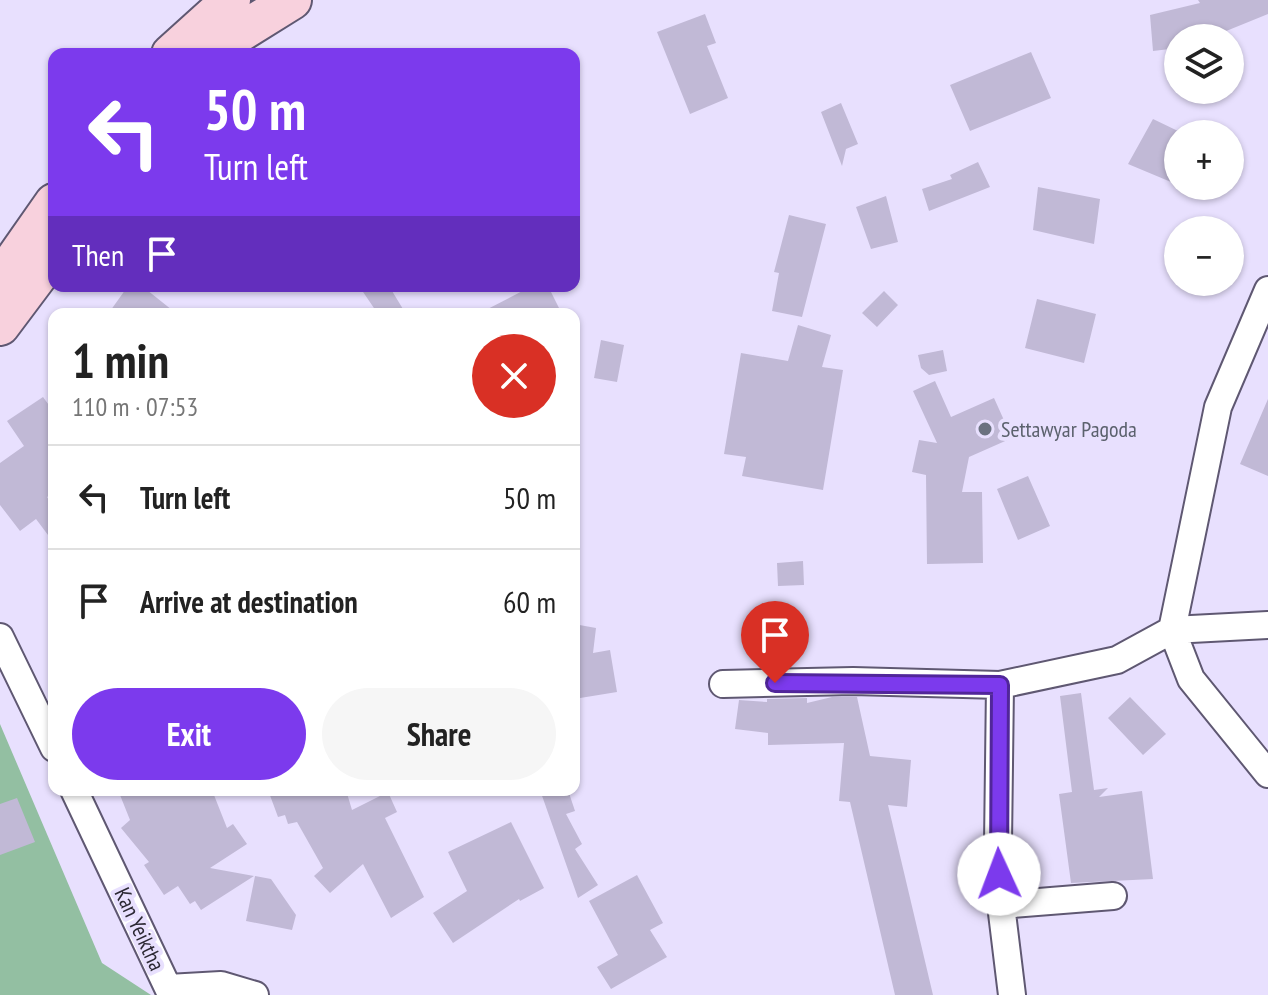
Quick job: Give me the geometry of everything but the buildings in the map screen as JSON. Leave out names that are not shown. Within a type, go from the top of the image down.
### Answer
[{"type":"main road","points":[[180,48],[218,21],[292,0]]},
{"type":"main road","points":[[0,280],[48,212]]},
{"type":"main road","points":[[0,326],[48,262]]},
{"type":"street","points":[[1268,290],[1218,407],[1172,630],[1191,679],[1268,774]]},
{"type":"street","points":[[723,684],[853,681],[1000,685],[1117,660],[1172,630],[1268,625]]},
{"type":"street","points":[[0,637],[48,736]]},
{"type":"street","points":[[1000,685],[998,844],[1001,905],[1012,995]]},
{"type":"street","name":"Kan Yeiktha","points":[[77,796],[166,991],[221,985],[255,995]]},
{"type":"street","points":[[1001,905],[1113,896]]},
{"type":"green space","points":[[0,724],[102,963],[151,995],[0,995]]},
{"type":"place","name":"Settawyar Pagoda","points":[[985,429]]},
{"type":"route","points":[[775,683],[853,681],[1000,685],[999,874]]}]
